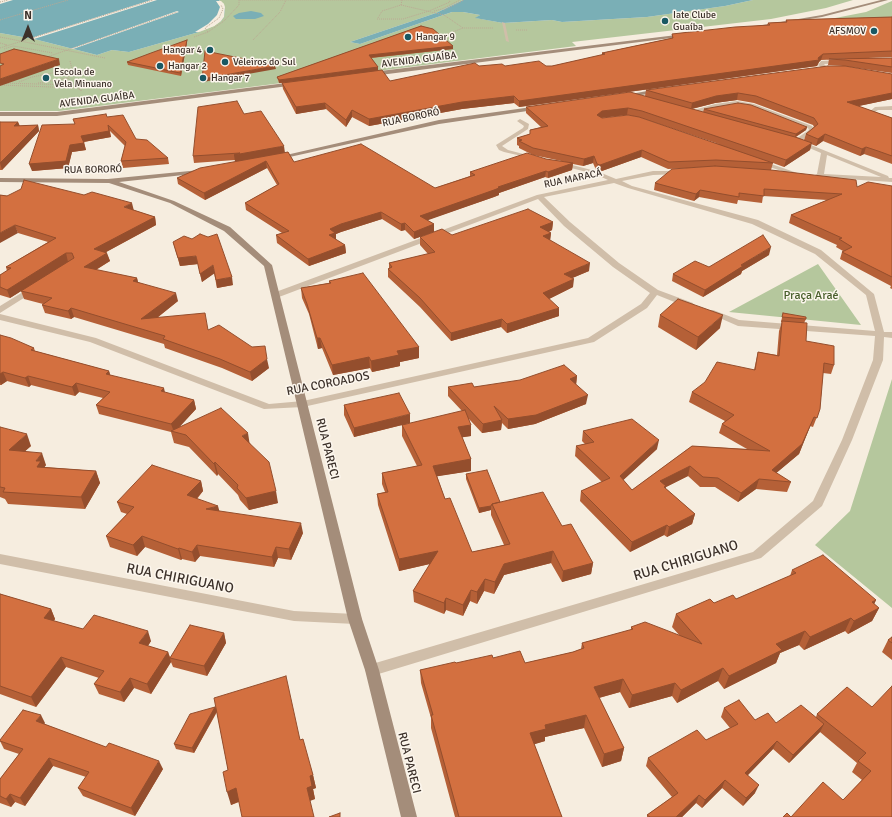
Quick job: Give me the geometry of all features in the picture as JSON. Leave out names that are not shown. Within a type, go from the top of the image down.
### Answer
[{"type":"street","points":[[838,12],[874,0]]},
{"type":"street","points":[[750,27],[782,23],[838,12],[886,0]]},
{"type":"street","name":"AVENIDA GUAÍBA","points":[[367,75],[689,35]]},
{"type":"street","points":[[818,70],[829,69],[821,65],[825,62],[848,61]]},
{"type":"street","name":"AVENIDA GUAÍBA","points":[[0,114],[57,114],[304,83]]},
{"type":"street","points":[[619,97],[663,90]]},
{"type":"street","points":[[627,96],[641,99]]},
{"type":"street","points":[[690,112],[737,103],[752,105],[810,127],[812,130],[796,141]]},
{"type":"street","name":"RUA BORORÓ","points":[[272,158],[439,122],[548,106]]},
{"type":"street","points":[[892,108],[877,108],[872,112],[876,118],[892,122]]},
{"type":"street","points":[[683,110],[705,116]]},
{"type":"street","points":[[520,121],[527,125],[525,129],[499,145],[501,149],[506,151],[539,160]]},
{"type":"street","points":[[788,139],[892,180]]},
{"type":"street","points":[[809,176],[824,152]]},
{"type":"street","points":[[756,161],[809,176]]},
{"type":"street","points":[[539,196],[567,224],[616,266],[655,292],[738,322],[886,335],[870,294],[818,252],[755,222],[630,187],[584,170],[553,163]]},
{"type":"street","points":[[584,170],[586,175],[595,185]]},
{"type":"street","name":"RUA BORORÓ","points":[[0,180],[108,181],[189,174],[204,171]]},
{"type":"street","name":"RUA MARACÁ","points":[[276,295],[539,196],[653,173],[684,172]]},
{"type":"street","points":[[767,173],[892,180]]},
{"type":"street","name":"RUA PARECI","points":[[108,181],[172,202],[227,229],[268,266],[356,619],[372,670],[408,817]]},
{"type":"street","points":[[0,310],[39,286]]},
{"type":"street","name":"RUA COROADOS","points":[[0,317],[93,340],[268,407],[303,404],[591,340],[644,306],[655,292]]},
{"type":"street","name":"RUA CHIRIGUANO","points":[[372,670],[757,556],[818,503],[847,440],[878,360],[886,335]]},
{"type":"street","name":"RUA CHIRIGUANO","points":[[0,559],[294,616],[356,619]]},
{"type":"lane","points":[[503,23],[508,41]]},
{"type":"path","points":[[0,2],[8,0]]},
{"type":"path","points":[[0,20],[68,0]]},
{"type":"path","points":[[0,48],[153,0]]},
{"type":"path","points":[[194,37],[208,32],[224,21],[239,5],[239,0],[439,0]]},
{"type":"path","points":[[253,40],[280,12],[286,0]]},
{"type":"path","points":[[401,5],[402,0]]},
{"type":"path","points":[[460,0],[455,4],[452,4],[429,12],[403,19],[377,19],[382,11],[401,5],[429,12],[444,15],[463,28]]},
{"type":"path","points":[[444,10],[464,0]]},
{"type":"path","points":[[429,12],[449,1],[455,4]]},
{"type":"path","points":[[208,32],[205,28],[219,18],[223,9],[221,5]]},
{"type":"path","points":[[234,5],[239,5]]},
{"type":"path","points":[[441,6],[447,6]]},
{"type":"path","points":[[0,43],[53,53],[46,57],[177,12]]},
{"type":"path","points":[[438,38],[463,28],[496,28]]},
{"type":"path","points":[[513,30],[527,30]]},
{"type":"path","points":[[0,37],[105,58]]},
{"type":"path","points":[[0,48],[7,45]]},
{"type":"path","points":[[4,49],[14,46]]},
{"type":"path","points":[[55,87],[68,78],[72,69],[70,61]]},
{"type":"path","points":[[16,83],[32,77],[72,69]]},
{"type":"path","points":[[33,84],[68,78]]},
{"type":"path","points":[[68,78],[82,91]]},
{"type":"path","points":[[0,84],[16,83],[76,85]]},
{"type":"path","points":[[0,84],[78,88]]},
{"type":"green space","name":"Veleiros do Sul","points":[[219,0],[463,0],[436,13],[350,42],[360,44],[452,12],[480,15],[476,18],[503,23],[552,20],[562,22],[647,17],[725,6],[753,0],[853,0],[826,8],[771,19],[572,42],[576,46],[59,111],[0,111],[0,33],[34,39],[97,55],[112,50],[129,52],[199,32],[214,26],[221,21],[224,4]]},
{"type":"green space","name":"AFSMOV","points":[[892,1],[892,42],[825,20],[866,12]]},
{"type":"green space","name":"Praça Araé","points":[[818,264],[861,325],[729,312]]},
{"type":"green space","points":[[892,379],[892,608],[815,545],[850,511]]},
{"type":"water","name":"Veleiros do Sul","points":[[13,0],[219,0],[225,7],[224,17],[221,21],[199,32],[129,52],[112,50],[97,55],[34,39],[0,33],[0,4]]},
{"type":"water","points":[[463,0],[753,0],[725,6],[647,17],[562,22],[552,20],[503,23],[475,18],[480,15],[452,12],[360,44],[350,42],[436,13]]},
{"type":"water","points":[[251,11],[261,13],[264,16],[255,19],[236,19],[233,16],[239,13]]},
{"type":"pier","points":[[151,0],[157,0],[34,39],[31,38]]},
{"type":"pier","points":[[216,1],[221,1],[224,4],[224,17],[214,26],[199,32],[195,32],[208,24],[217,15],[220,7]]},
{"type":"pier","points":[[177,11],[179,12],[70,49]]},
{"type":"building","points":[[892,17],[892,51],[823,54],[818,58],[819,60],[519,101],[514,96],[462,102],[369,119],[352,110],[346,120],[325,103],[296,107],[282,83],[382,70],[390,81],[475,63],[479,66],[502,64],[505,66],[539,61],[546,66],[552,66],[605,54],[602,53],[673,38],[672,34],[735,27],[770,25],[768,23],[787,22],[786,20]]},
{"type":"building","points":[[421,26],[433,29],[453,46],[369,55],[378,67],[279,80],[277,77]]},
{"type":"building","points":[[187,40],[180,73],[127,62],[151,53]]},
{"type":"building","points":[[14,49],[59,59],[0,79],[0,66],[4,64],[0,63],[0,54]]},
{"type":"building","points":[[205,51],[275,65],[275,66],[202,79]]},
{"type":"building","points":[[892,58],[892,67],[829,59]]},
{"type":"building","points":[[828,66],[845,66],[892,74],[892,93],[847,102],[892,118],[892,156],[866,147],[862,149],[825,134],[818,139],[806,134],[818,124],[814,118],[756,96],[738,93],[716,96],[692,103],[646,90]]},
{"type":"building","points":[[630,92],[812,143],[786,160],[642,111],[628,108],[602,111],[597,115],[602,118],[628,115],[639,117],[773,163],[716,160],[669,162],[642,150],[600,165],[597,164],[594,156],[584,159],[533,148],[519,141],[522,140],[517,138],[530,134],[530,130],[548,126],[526,107]]},
{"type":"building","points":[[237,101],[244,114],[261,111],[284,146],[234,155],[240,153],[193,156],[198,107]]},
{"type":"building","points":[[738,103],[751,105],[807,127],[796,134],[704,109]]},
{"type":"building","points":[[106,114],[107,117],[123,115],[136,139],[147,140],[168,158],[121,161],[126,142],[108,125],[109,131],[81,136],[84,143],[70,145],[66,161],[29,164],[42,125],[75,124],[73,119]]},
{"type":"building","points":[[0,122],[18,122],[14,126],[38,125],[0,163]]},
{"type":"building","points":[[361,144],[435,188],[475,175],[470,172],[527,153],[546,159],[573,163],[498,187],[499,188],[494,190],[420,216],[434,224],[414,232],[405,223],[401,224],[381,212],[341,224],[330,229],[335,233],[329,235],[345,245],[308,259],[276,235],[289,231],[245,203],[279,184],[266,161],[204,193],[177,178],[200,168],[288,152],[294,162]]},
{"type":"building","points":[[715,166],[771,170],[856,180],[857,187],[868,182],[892,186],[892,277],[842,252],[852,247],[839,239],[842,238],[791,215],[842,194],[764,189],[764,196],[739,193],[739,197],[700,190],[696,194],[655,183],[672,169]]},
{"type":"building","points":[[24,180],[84,195],[92,192],[132,203],[124,207],[155,217],[94,249],[107,253],[84,267],[137,278],[133,281],[176,293],[141,319],[205,313],[208,330],[219,325],[252,347],[265,346],[267,359],[250,372],[220,359],[163,339],[165,336],[71,308],[68,311],[42,305],[52,298],[21,291],[74,258],[72,253],[66,253],[7,290],[0,287],[0,275],[11,268],[6,267],[56,238],[15,225],[0,233],[0,195],[7,196],[21,189]]},
{"type":"building","points":[[528,209],[553,222],[540,227],[551,233],[543,236],[590,263],[564,274],[574,279],[543,293],[559,308],[507,324],[502,319],[451,333],[420,298],[388,269],[392,267],[389,263],[435,252],[420,237],[442,229],[452,235]]},
{"type":"building","points":[[200,234],[208,237],[217,234],[232,277],[216,280],[213,265],[200,274],[196,256],[178,258],[173,242],[184,236],[192,239]]},
{"type":"building","points":[[763,235],[771,247],[741,265],[743,266],[705,290],[673,274],[695,261],[709,267]]},
{"type":"building","points":[[363,273],[419,347],[397,351],[399,355],[371,361],[369,357],[332,365],[320,338],[317,338],[301,288],[331,283],[329,281]]},
{"type":"building","points":[[678,299],[723,315],[698,337],[660,315]]},
{"type":"building","points":[[783,313],[806,317],[806,319],[782,317]]},
{"type":"building","points":[[782,321],[807,323],[806,341],[834,346],[834,365],[824,363],[820,409],[817,418],[814,417],[802,444],[772,470],[791,482],[759,479],[741,493],[718,478],[703,477],[690,466],[660,481],[666,486],[664,487],[695,514],[669,527],[667,525],[632,542],[581,491],[610,478],[576,446],[594,442],[583,431],[632,419],[659,440],[620,476],[632,490],[692,446],[770,451],[722,424],[734,415],[692,392],[705,382],[717,362],[755,370],[758,352],[779,356]]},
{"type":"building","points":[[0,335],[34,348],[31,350],[109,371],[106,374],[164,388],[161,391],[194,400],[171,424],[96,405],[110,392],[76,383],[72,387],[28,376],[25,378],[3,372],[0,374]]},
{"type":"building","points":[[564,365],[577,376],[570,379],[588,395],[536,415],[508,419],[494,406],[502,420],[483,424],[448,387],[472,383],[474,387],[520,380]]},
{"type":"building","points":[[399,393],[410,414],[354,428],[344,405]]},
{"type":"building","points":[[221,408],[248,433],[242,436],[269,462],[276,491],[246,498],[237,488],[238,485],[215,462],[214,464],[186,435],[171,431]]},
{"type":"building","points":[[465,410],[471,425],[458,427],[471,459],[433,466],[445,499],[450,498],[472,552],[510,544],[492,504],[543,492],[562,526],[571,524],[593,563],[563,571],[553,551],[504,564],[495,582],[485,579],[477,592],[471,590],[463,605],[446,598],[444,603],[413,591],[438,551],[399,559],[377,494],[388,492],[382,473],[422,465],[402,425]]},
{"type":"building","points":[[0,427],[27,434],[9,450],[42,453],[36,461],[41,461],[37,467],[96,471],[81,497],[3,492],[5,488],[0,487]]},
{"type":"building","points":[[152,465],[201,481],[187,495],[218,506],[206,509],[301,523],[289,549],[276,547],[272,557],[197,545],[192,552],[178,549],[142,536],[133,545],[106,536],[134,507],[117,502]]},
{"type":"building","points":[[487,470],[500,502],[492,504],[491,506],[479,508],[466,474]]},
{"type":"building","points":[[823,555],[876,600],[872,602],[879,608],[854,621],[851,618],[810,637],[805,631],[776,644],[782,650],[729,676],[723,668],[681,690],[675,683],[632,695],[623,679],[594,687],[624,748],[604,754],[586,715],[545,725],[546,729],[530,733],[562,817],[459,817],[420,670],[492,655],[493,658],[520,651],[525,663],[573,652],[584,648],[582,643],[633,629],[631,627],[645,622],[702,644],[676,614],[710,599],[714,603],[733,595],[736,599],[796,573],[792,570]]},
{"type":"building","points":[[0,594],[51,609],[44,618],[83,629],[94,615],[148,631],[139,643],[168,652],[147,684],[130,678],[120,692],[94,684],[104,671],[61,657],[31,697],[0,686]]},
{"type":"building","points":[[190,625],[224,633],[204,666],[170,658]]},
{"type":"building","points":[[892,637],[892,643],[888,640]]},
{"type":"building","points":[[286,676],[300,740],[303,739],[313,775],[310,776],[312,786],[307,788],[314,817],[242,817],[236,788],[227,792],[223,772],[228,770],[214,698]]},
{"type":"building","points":[[892,686],[892,817],[791,817],[823,782],[843,800],[871,771],[858,761],[866,753],[817,714],[847,687],[872,707]]},
{"type":"building","points":[[739,700],[755,720],[768,713],[776,723],[801,705],[824,724],[793,755],[777,741],[745,773],[759,785],[746,798],[725,780],[705,800],[699,795],[676,817],[650,817],[647,815],[678,793],[648,758],[697,730],[706,740],[738,724],[724,708]]},
{"type":"building","points":[[215,707],[192,748],[174,744],[190,714]]},
{"type":"building","points":[[23,710],[41,715],[36,721],[106,747],[109,743],[159,761],[131,808],[78,788],[89,772],[49,758],[20,798],[10,794],[6,799],[0,796],[0,779],[23,749],[0,740]]},
{"type":"building","points":[[340,813],[340,817],[329,817]]},
{"type":"building","points":[[787,813],[791,817],[783,817]]},
{"type":"place","name":"Iate Clube Guaíba","points":[[665,21]]},
{"type":"place","name":"AFSMOV","points":[[874,31]]},
{"type":"place","name":"Hangar 9","points":[[408,37]]},
{"type":"place","name":"Hangar 4","points":[[210,50]]},
{"type":"place","name":"Veleiros do Sul","points":[[225,62]]},
{"type":"place","name":"Hangar 2","points":[[160,66]]},
{"type":"place","name":"Escola de Vela Minuano","points":[[46,78]]},
{"type":"place","name":"Hangar 7","points":[[203,78]]}]
